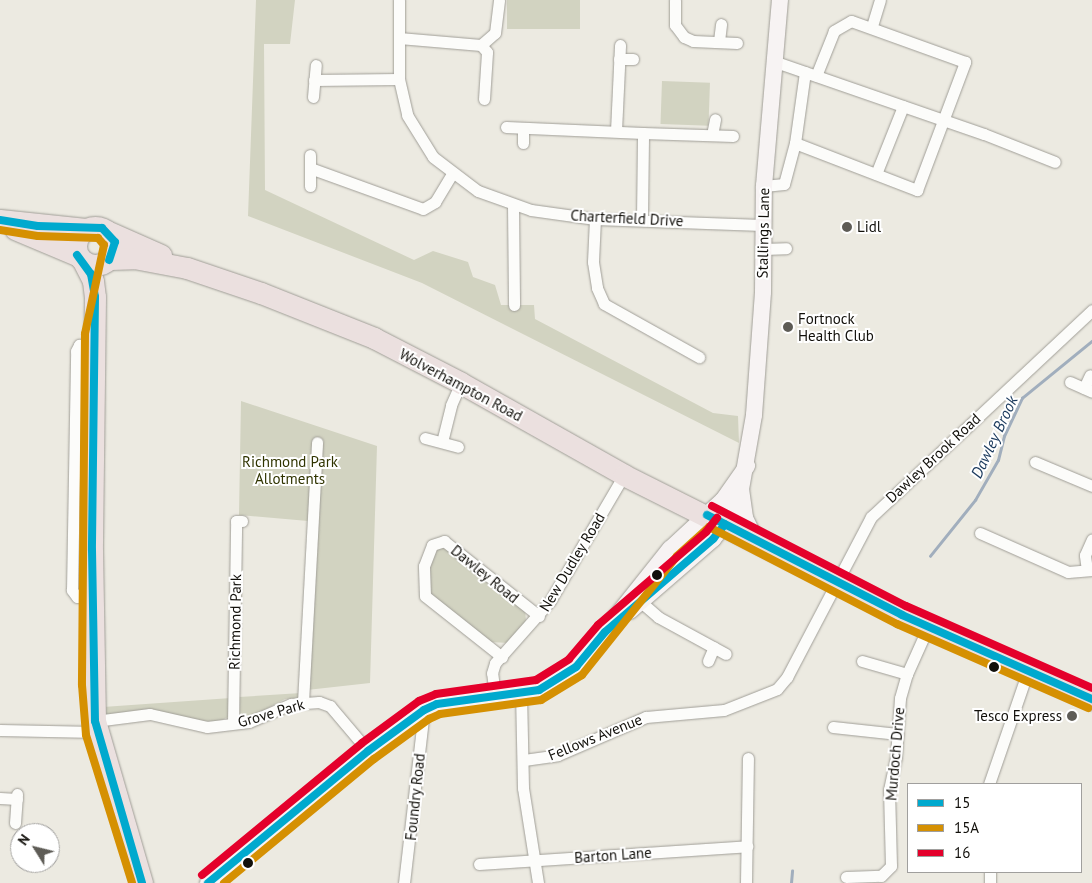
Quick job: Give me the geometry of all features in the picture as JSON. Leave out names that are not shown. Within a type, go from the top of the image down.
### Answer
[{"type":"highway","points":[[0,221],[86,229],[102,228],[109,232],[115,248],[110,259],[95,339]]},
{"type":"highway","points":[[0,221],[96,266],[110,259]]},
{"type":"highway","points":[[86,229],[76,240],[81,259],[93,281],[95,339],[92,598],[95,727],[142,883]]},
{"type":"highway","name":"Wolverhampton Road","points":[[109,232],[187,268],[326,317],[461,383],[624,475],[928,627],[1092,699]]},
{"type":"highway","name":"Wolverhampton Road","points":[[110,259],[134,258],[187,268]]},
{"type":"main road","name":"Stallings Lane","points":[[716,520],[741,489],[754,415],[763,249],[764,186],[773,62],[780,0]]},
{"type":"main road","name":"Stallings Lane","points":[[716,520],[723,500],[746,466]]},
{"type":"main road","points":[[741,489],[746,524],[756,541]]},
{"type":"main road","points":[[671,498],[682,519],[678,541]]},
{"type":"main road","points":[[210,883],[368,751],[424,710],[437,704],[539,690],[576,667],[678,541],[716,520]]},
{"type":"main road","points":[[605,632],[641,602],[716,520]]},
{"type":"street","name":"Charterfield Drive","points":[[399,0],[399,79],[406,115],[417,135],[433,157],[452,174],[478,191],[513,205],[595,219],[642,219],[762,225]]},
{"type":"street","points":[[481,45],[495,33],[499,0]]},
{"type":"street","points":[[674,0],[673,18],[678,32],[693,41],[737,43]]},
{"type":"street","points":[[872,26],[880,0]]},
{"type":"street","points":[[764,186],[784,184],[811,74],[838,26],[851,21],[872,26],[965,62],[917,190],[795,144]]},
{"type":"street","points":[[719,41],[721,24]]},
{"type":"street","points":[[399,38],[481,45],[487,52],[484,99]]},
{"type":"street","points":[[616,131],[620,45]]},
{"type":"street","points":[[619,59],[633,59]]},
{"type":"street","points":[[773,62],[904,106],[1055,162]]},
{"type":"street","points":[[313,97],[316,65]]},
{"type":"street","points":[[314,80],[399,79]]},
{"type":"street","points":[[876,174],[904,106]]},
{"type":"street","points":[[712,135],[715,119]]},
{"type":"street","points":[[506,127],[616,131],[643,134],[733,136]]},
{"type":"street","points":[[523,128],[523,143]]},
{"type":"street","points":[[642,219],[643,134]]},
{"type":"street","points":[[310,155],[310,186]]},
{"type":"street","points":[[310,168],[423,209],[435,202],[452,174]]},
{"type":"street","points":[[513,205],[514,305]]},
{"type":"street","points":[[595,219],[593,262],[597,288],[604,304],[699,357]]},
{"type":"street","points":[[763,249],[786,248]]},
{"type":"street","name":"Dawley Brook Road","points":[[837,580],[871,517],[1092,310]]},
{"type":"street","points":[[1070,382],[1088,390],[1090,375]]},
{"type":"street","points":[[442,442],[451,405],[461,383]]},
{"type":"street","points":[[425,438],[458,447]]},
{"type":"street","points":[[303,702],[317,442]]},
{"type":"street","points":[[1036,462],[1092,486]]},
{"type":"street","name":"New Dudley Road","points":[[495,696],[492,673],[495,663],[539,616],[624,475]]},
{"type":"street","name":"Richmond Park","points":[[233,724],[236,521]]},
{"type":"street","points":[[981,533],[1068,572],[1089,570],[1085,555],[1092,539]]},
{"type":"street","name":"Dawley Road","points":[[502,657],[425,596],[424,566],[432,545],[444,541],[539,616]]},
{"type":"street","name":"Fellows Avenue","points":[[524,760],[558,754],[646,716],[724,710],[777,689],[788,677],[837,580]]},
{"type":"street","points":[[641,602],[658,617],[726,654]]},
{"type":"street","name":"Murdoch Drive","points":[[846,876],[863,880],[882,876],[891,866],[889,790],[898,734],[900,698],[907,674],[928,627]]},
{"type":"street","points":[[708,661],[714,647]]},
{"type":"street","points":[[862,661],[907,674]]},
{"type":"street","points":[[989,783],[1028,671]]},
{"type":"street","points":[[522,692],[527,820],[536,860],[538,883]]},
{"type":"street","name":"Grove Park","points":[[0,730],[95,727],[150,714],[199,727],[249,722],[276,709],[303,702],[319,702],[330,706],[368,751]]},
{"type":"street","name":"Foundry Road","points":[[404,883],[424,710]]},
{"type":"street","points":[[833,727],[898,734]]},
{"type":"street","points":[[746,883],[748,758]]},
{"type":"street","points":[[0,798],[17,797],[15,823]]},
{"type":"street","name":"Barton Lane","points":[[479,864],[747,846]]},
{"type":"green space","points":[[256,0],[295,0],[290,44],[264,44],[265,190],[414,260],[433,251],[468,262],[473,277],[495,285],[501,305],[534,305],[535,319],[713,413],[738,416],[739,443],[422,283],[248,216]]},
{"type":"green space","points":[[507,0],[580,0],[580,29],[507,29]]},
{"type":"green space","points":[[662,81],[710,83],[708,126],[660,124]]},
{"type":"green space","name":"Richmond Park Allotments","points":[[241,401],[377,446],[370,683],[307,690],[308,521],[239,515]]},
{"type":"green space","points":[[439,543],[525,609],[526,622],[509,643],[490,642],[430,595],[428,560]]},
{"type":"green space","points":[[301,693],[302,698],[285,699],[251,717],[240,713],[239,697]]},
{"type":"green space","points":[[231,698],[228,717],[218,722],[111,715],[104,714],[103,707]]},
{"type":"waterway","name":"Dawley Brook","points":[[930,556],[975,500],[998,460],[1004,436],[1022,398],[1092,341]]},
{"type":"waterway","name":"Dawley Brook","points":[[791,883],[792,871]]},
{"type":"transit line","name":"15","points":[[0,220],[38,226],[102,228],[115,242],[109,260]]},
{"type":"transit line","name":"15A","points":[[0,230],[38,236],[98,238],[104,245],[85,334],[82,685],[86,735],[132,883]]},
{"type":"transit line","name":"15","points":[[77,255],[91,274],[95,297],[92,550],[95,721],[142,883]]},
{"type":"transit line","name":"16","points":[[712,506],[906,606],[1092,688]]},
{"type":"transit line","name":"15","points":[[707,515],[902,615],[1092,699]]},
{"type":"transit line","name":"16","points":[[202,875],[362,743],[419,701],[436,694],[536,680],[569,659],[598,625],[706,532],[717,518]]},
{"type":"transit line","name":"15","points":[[208,883],[368,751],[424,710],[437,704],[539,690],[576,667],[605,632],[713,539],[725,524]]},
{"type":"transit line","name":"15A","points":[[224,883],[374,759],[429,719],[440,714],[541,700],[582,675],[677,556],[709,527],[897,624],[1088,708]]},
{"type":"place","name":"Lidl","points":[[847,227]]},
{"type":"place","name":"Fortnock Health Club","points":[[788,327]]},
{"type":"place","name":"Tesco Express","points":[[1072,716]]}]
